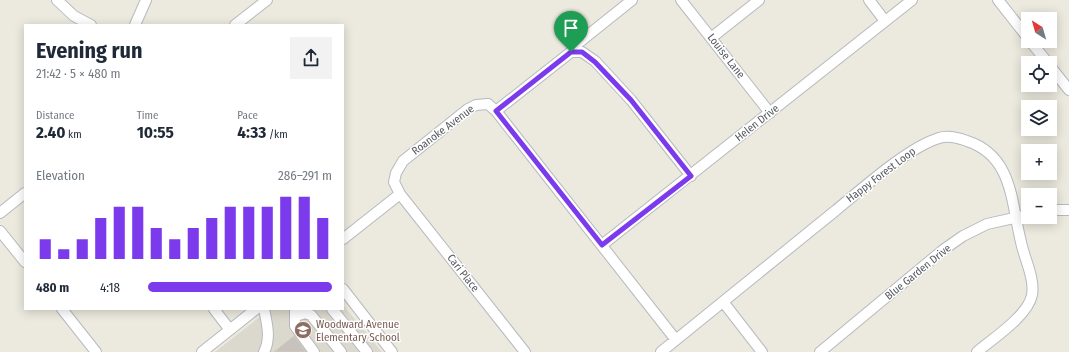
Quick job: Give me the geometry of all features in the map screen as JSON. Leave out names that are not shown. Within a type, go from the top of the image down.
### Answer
[{"type":"street","points":[[58,0],[74,16],[88,24]]},
{"type":"street","points":[[135,24],[146,0]]},
{"type":"street","points":[[236,24],[267,0]]},
{"type":"street","points":[[632,0],[577,44],[571,52],[496,111],[676,340]]},
{"type":"street","name":"Louise Lane","points":[[681,0],[770,113]]},
{"type":"street","points":[[711,38],[759,0]]},
{"type":"street","points":[[869,0],[885,21]]},
{"type":"street","name":"Helen Drive","points":[[602,245],[912,0]]},
{"type":"street","points":[[998,0],[1021,29]]},
{"type":"street","points":[[1036,48],[1042,56]]},
{"type":"street","points":[[571,52],[582,52],[595,62],[631,100],[691,176]]},
{"type":"street","points":[[1057,75],[1069,90]]},
{"type":"street","name":"Roanoke Avenue","points":[[400,194],[394,182],[396,173],[403,161],[468,109],[476,105],[488,104],[496,111]]},
{"type":"street","name":"Happy Forest Loop","points":[[661,352],[724,303],[915,148],[942,137],[959,138],[977,144],[991,154],[1001,165],[1031,277],[1032,296],[1024,310],[1014,321],[977,352]]},
{"type":"street","points":[[0,213],[24,194]]},
{"type":"street","points":[[344,238],[400,194]]},
{"type":"street","name":"Cari Place","points":[[400,194],[525,352]]},
{"type":"street","points":[[1057,210],[1069,210]]},
{"type":"street","name":"Blue Garden Drive","points":[[820,352],[942,250],[963,236],[987,224],[1021,217]]},
{"type":"street","points":[[0,231],[24,261]]},
{"type":"street","points":[[344,290],[392,352]]},
{"type":"street","points":[[724,303],[762,352]]},
{"type":"street","points":[[63,310],[96,352]]},
{"type":"street","points":[[215,310],[230,330]]},
{"type":"street","points":[[204,352],[255,310]]},
{"type":"street","points":[[264,310],[268,345],[264,352]]},
{"type":"street","points":[[333,310],[367,352]]},
{"type":"street","points":[[314,352],[295,326],[296,312],[312,315],[341,352]]},
{"type":"shaded area","name":"Woodward Avenue Elementary School","points":[[344,306],[382,352],[215,352],[269,310],[344,310]]},
{"type":"building","points":[[294,336],[306,352],[274,352]]},
{"type":"place","name":"Woodward Avenue Elementary School","points":[[303,330]]},
{"type":"route","points":[[571,52],[582,52],[595,62],[631,100],[691,176],[602,245],[496,111],[571,52]]}]
